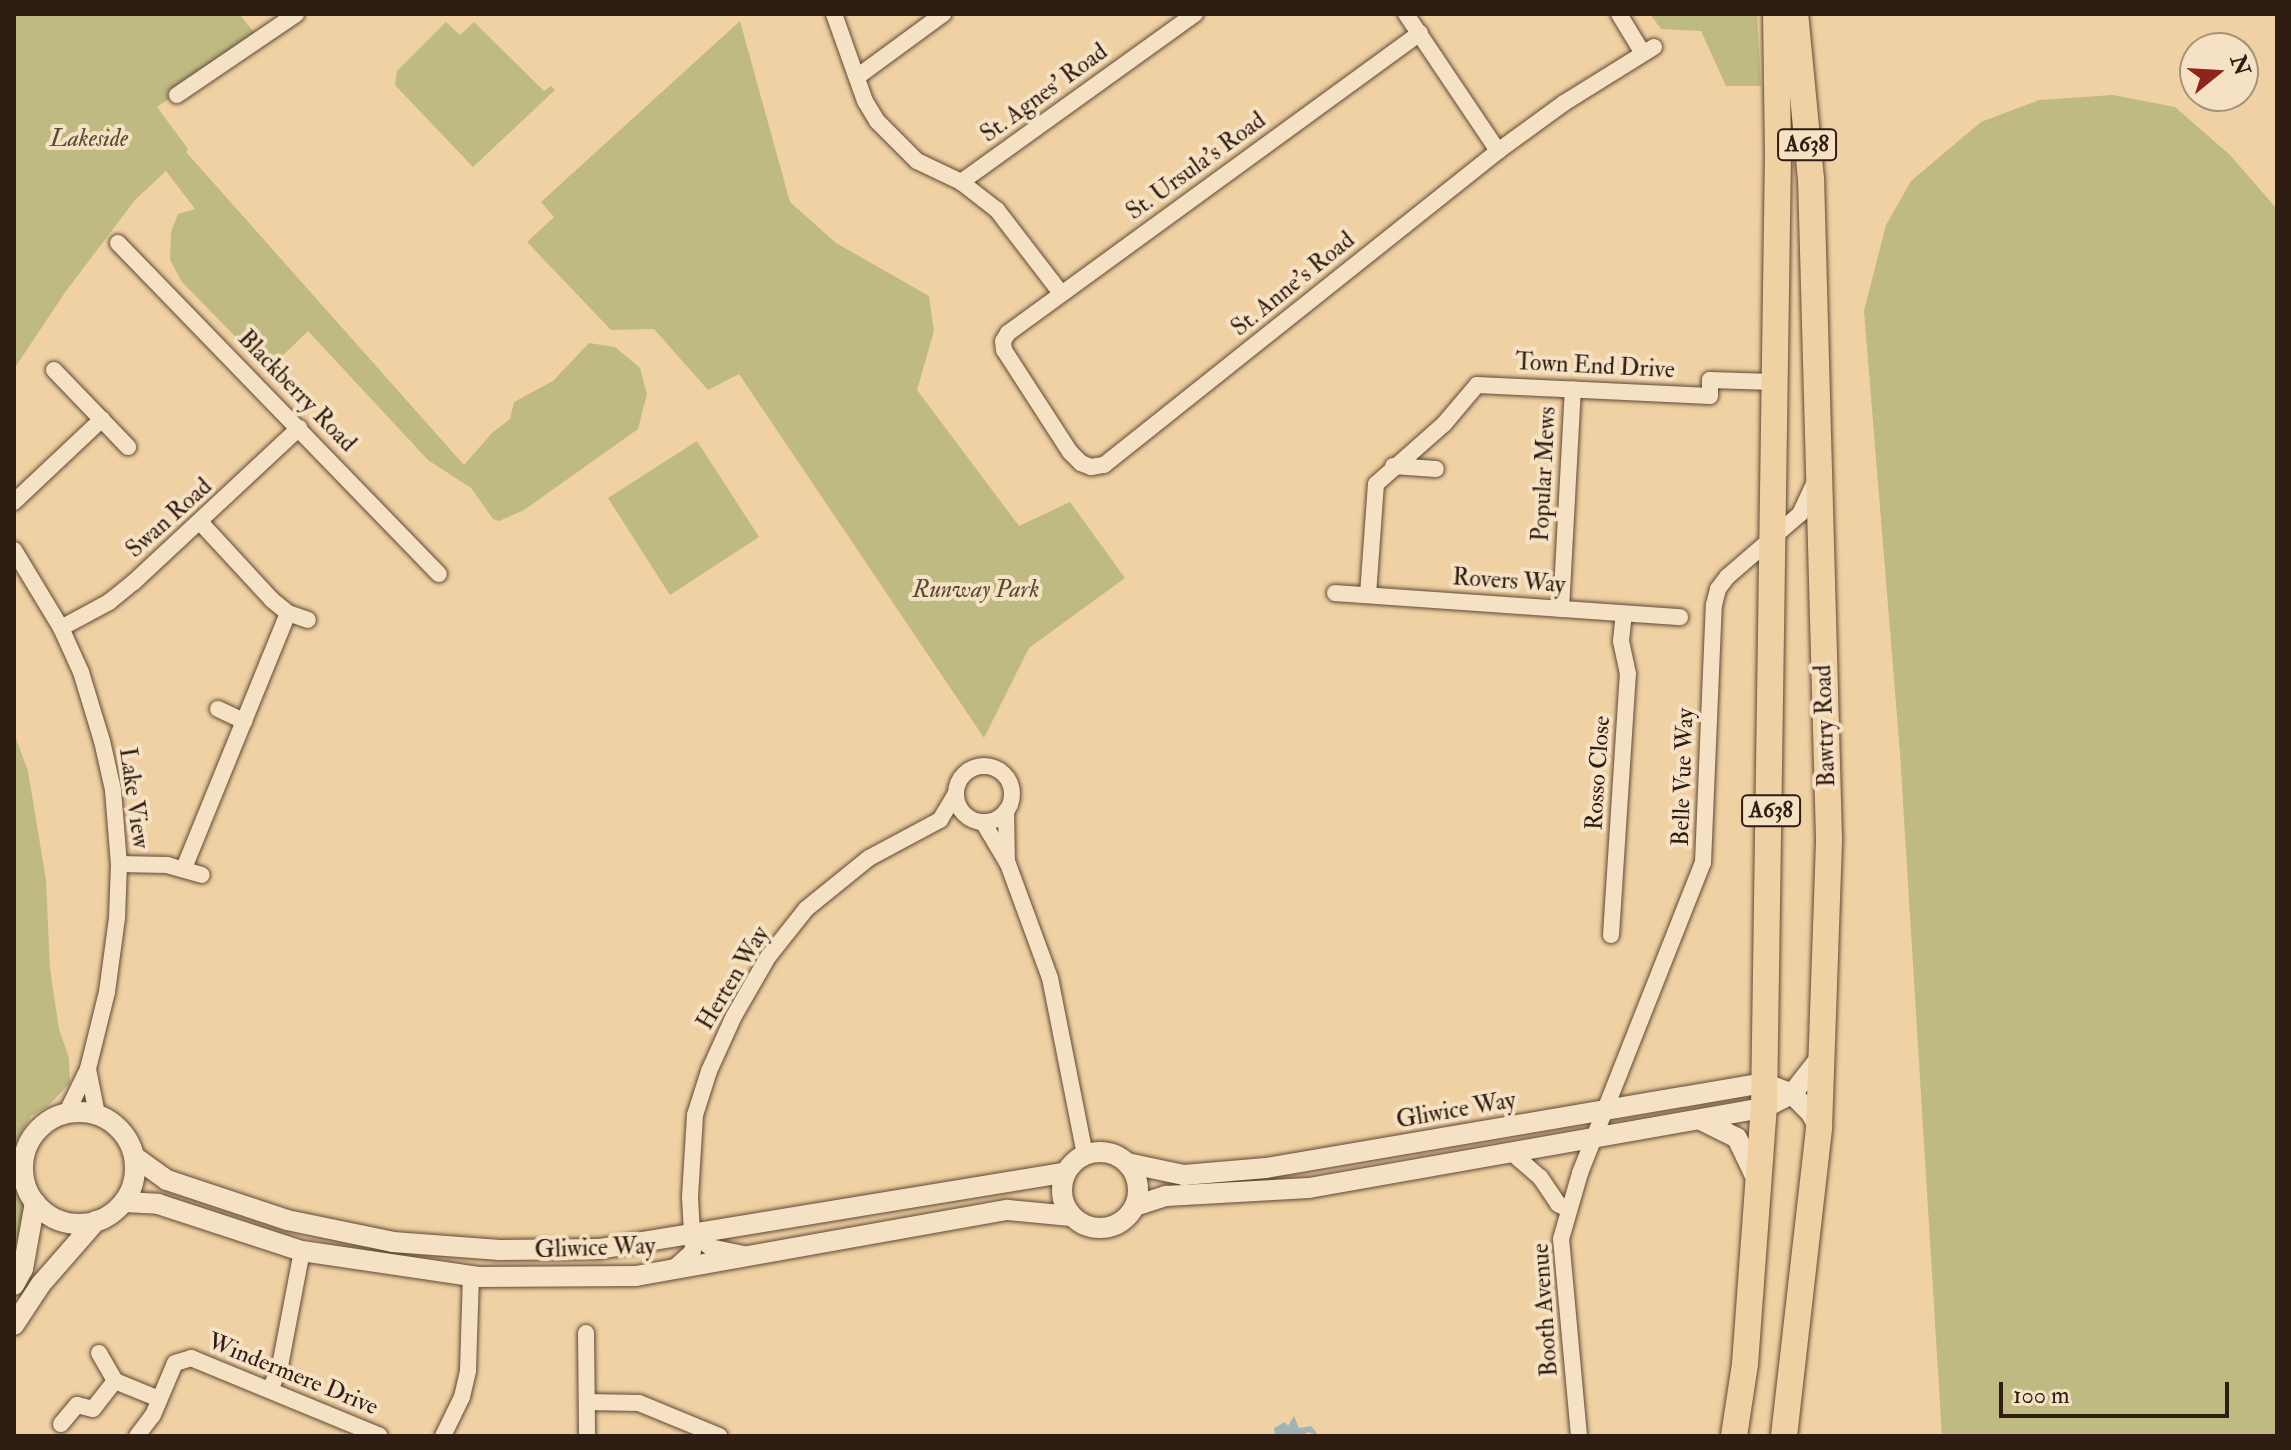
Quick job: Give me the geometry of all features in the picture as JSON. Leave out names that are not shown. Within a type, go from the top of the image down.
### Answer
[{"type":"highway","name":"A638","points":[[1734,1436],[1745,1364],[1764,1096],[1771,805],[1771,539],[1778,154],[1776,14]]},
{"type":"highway","name":"Bawtry Road","points":[[1784,1436],[1819,1128],[1829,838],[1811,179],[1795,14]]},
{"type":"street","points":[[177,95],[296,14]]},
{"type":"street","points":[[834,14],[865,101],[894,141],[917,161],[961,182],[997,210],[1061,293]]},
{"type":"street","points":[[857,77],[943,14]]},
{"type":"street","name":"St. Agnes' Road","points":[[961,182],[1195,14]]},
{"type":"street","points":[[1406,14],[1498,151]]},
{"type":"street","name":"St. Anne's Road","points":[[1003,341],[1004,350],[1070,452],[1091,467],[1104,465],[1498,151],[1648,49],[1619,14]]},
{"type":"street","name":"St. Ursula's Road","points":[[1003,341],[1008,333],[1061,293],[1420,33]]},
{"type":"street","name":"Blackberry Road","points":[[118,243],[439,574]]},
{"type":"street","points":[[54,370],[128,447]]},
{"type":"street","name":"Town End Drive","points":[[1368,595],[1376,484],[1425,441],[1477,385],[1710,396],[1710,380],[1773,382]]},
{"type":"street","name":"Popular Mews","points":[[1561,609],[1573,389]]},
{"type":"street","points":[[14,502],[102,419]]},
{"type":"street","name":"Swan Road","points":[[61,628],[109,602],[201,523],[299,428]]},
{"type":"street","points":[[1393,466],[1429,468],[1425,441]]},
{"type":"street","name":"Belle Vue Way","points":[[1594,1137],[1703,863],[1718,589],[1727,577],[1800,514],[1818,471]]},
{"type":"street","points":[[201,523],[288,613],[308,620]]},
{"type":"street","name":"Lake View","points":[[14,550],[61,628],[81,672],[113,790],[119,864],[117,918],[106,997],[88,1069],[66,1114]]},
{"type":"street","name":"Rovers Way","points":[[1335,593],[1680,617]]},
{"type":"street","points":[[184,868],[288,613]]},
{"type":"street","name":"Rosso Close","points":[[1611,935],[1610,903],[1616,878],[1628,674],[1621,641],[1624,614]]},
{"type":"street","points":[[218,709],[244,721]]},
{"type":"street","points":[[940,820],[962,776],[969,770],[980,765],[1002,772],[1011,786],[1006,811],[1008,864]]},
{"type":"street","points":[[956,793],[959,807],[978,821],[1008,864],[1050,978],[1085,1154]]},
{"type":"street","points":[[978,821],[1000,818],[1006,811]]},
{"type":"street","name":"Herten Way","points":[[694,1235],[690,1197],[695,1115],[709,1071],[734,1016],[768,957],[806,909],[856,867],[940,820],[978,821]]},
{"type":"street","points":[[119,864],[184,868],[202,875]]},
{"type":"street","name":"Gliwice Way","points":[[1127,1163],[1184,1175],[1295,1164],[1487,1132],[1608,1107],[1792,1094],[1823,1053]]},
{"type":"street","name":"Lake View","points":[[88,1069],[97,1114]]},
{"type":"street","points":[[1792,1094],[1811,1113],[1819,1128]]},
{"type":"street","name":"Gliwice Way","points":[[1135,1206],[1166,1196],[1309,1188],[1512,1153],[1700,1119],[1764,1096]]},
{"type":"street","points":[[66,1114],[97,1114],[116,1125],[135,1157],[135,1177],[124,1202],[109,1216],[96,1221],[70,1224],[52,1217],[35,1202],[26,1185],[24,1160],[30,1141],[43,1124],[66,1114]]},
{"type":"street","points":[[1700,1119],[1737,1138],[1758,1184]]},
{"type":"street","points":[[1487,1132],[1540,1177],[1558,1204],[1568,1209]]},
{"type":"street","name":"Booth Avenue","points":[[1579,1436],[1561,1239],[1568,1209],[1594,1137]]},
{"type":"street","points":[[1102,1151],[1127,1163],[1137,1180],[1135,1206],[1127,1217],[1103,1228],[1090,1227],[1071,1216],[1064,1204],[1061,1187],[1065,1173],[1085,1154],[1102,1151]]},
{"type":"street","name":"Gliwice Way","points":[[135,1157],[167,1180],[287,1220],[393,1242],[500,1250],[599,1249],[1065,1173]]},
{"type":"street","points":[[14,1285],[23,1269],[35,1202]]},
{"type":"street","name":"Gliwice Way","points":[[124,1202],[158,1204],[302,1251],[471,1276],[636,1276],[1008,1210],[1071,1216]]},
{"type":"street","points":[[14,1325],[41,1284],[96,1221]]},
{"type":"street","points":[[694,1235],[710,1247],[756,1257]]},
{"type":"street","points":[[669,1271],[693,1251],[694,1235]]},
{"type":"street","points":[[270,1390],[280,1366],[302,1251]]},
{"type":"street","points":[[443,1436],[462,1397],[468,1370],[471,1276]]},
{"type":"street","points":[[586,1333],[587,1436]]},
{"type":"street","points":[[99,1353],[115,1381],[159,1399]]},
{"type":"street","name":"Windermere Drive","points":[[137,1436],[159,1399],[175,1363],[191,1358],[380,1436]]},
{"type":"street","points":[[61,1424],[77,1405],[93,1409],[115,1381]]},
{"type":"street","points":[[587,1402],[639,1403],[719,1436]]},
{"type":"green space","name":"Lakeside","points":[[14,14],[239,14],[259,38],[157,107],[188,149],[186,152],[464,465],[492,433],[510,419],[514,402],[553,381],[589,343],[615,347],[640,368],[647,394],[638,429],[524,510],[499,521],[493,519],[471,488],[428,460],[308,331],[268,370],[182,282],[170,260],[171,232],[178,214],[195,209],[166,171],[135,200],[66,291],[14,369]]},
{"type":"green space","points":[[1650,14],[1757,14],[1761,86],[1726,86],[1701,31],[1661,29]]},
{"type":"green space","name":"Runway Park","points":[[740,21],[790,202],[836,243],[929,296],[934,331],[917,390],[1019,526],[1070,502],[1125,578],[1029,648],[984,738],[739,374],[708,390],[654,329],[611,330],[527,242],[554,217],[541,202]]},
{"type":"green space","points":[[446,22],[460,35],[474,22],[544,91],[551,86],[555,90],[473,167],[395,85],[397,71]]},
{"type":"green space","points":[[2113,95],[2175,107],[2230,155],[2277,209],[2277,1436],[1942,1436],[1900,753],[1864,311],[1886,225],[1911,181],[1981,122],[2039,100]]},
{"type":"green space","points":[[697,441],[759,537],[670,595],[608,498]]},
{"type":"green space","points":[[14,733],[28,771],[46,880],[50,969],[59,1029],[69,1058],[70,1083],[47,1107],[31,1116],[18,1138],[14,1165]]},
{"type":"green space","points":[[14,1165],[27,1214],[14,1248]]},
{"type":"shaded area","points":[[1294,1416],[1299,1428],[1311,1426],[1319,1436],[1308,1432],[1304,1436],[1275,1436],[1274,1428],[1285,1422],[1288,1426]]}]
